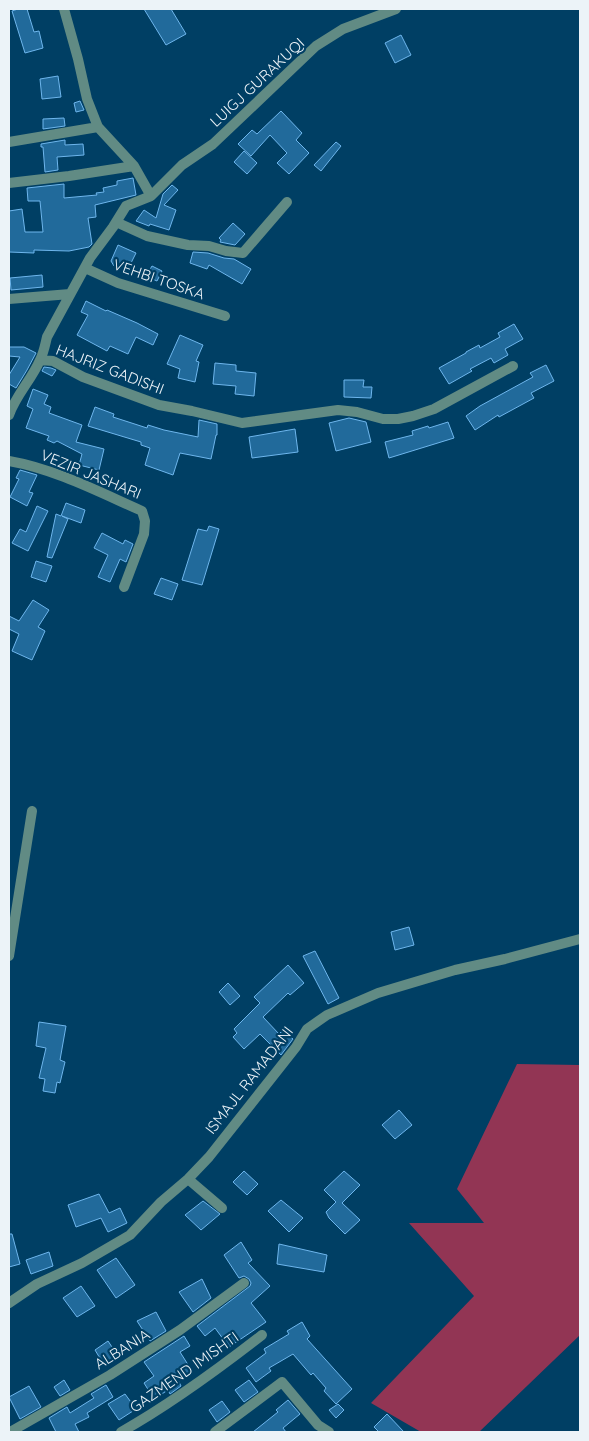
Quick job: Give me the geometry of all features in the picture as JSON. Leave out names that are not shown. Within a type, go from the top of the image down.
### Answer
[{"type":"street","points":[[9,415],[12,405],[40,360],[46,337],[90,258],[126,206],[150,196],[134,166],[98,127],[87,99],[64,9]]},
{"type":"street","name":"LUIGJ GURAKUQI","points":[[150,196],[182,165],[214,144],[316,46],[343,29],[396,9]]},
{"type":"street","points":[[9,142],[98,127]]},
{"type":"street","points":[[9,183],[134,166]]},
{"type":"street","points":[[116,222],[147,236],[188,245],[208,246],[242,253],[286,202]]},
{"type":"street","name":"VEHBI TOSKA","points":[[85,268],[118,283],[225,316]]},
{"type":"street","points":[[9,298],[70,294]]},
{"type":"street","name":"HAJRIZ GADISHI","points":[[40,360],[53,361],[92,380],[159,405],[242,423],[338,410],[357,412],[383,419],[398,419],[434,409],[513,366]]},
{"type":"street","name":"VEZIR JASHARI","points":[[9,462],[25,464],[65,478],[142,511],[146,521],[144,534],[124,588]]},
{"type":"street","points":[[9,956],[32,811]]},
{"type":"street","name":"ISMAJL RAMADANI","points":[[9,1303],[37,1284],[82,1263],[130,1235],[161,1202],[188,1179],[209,1157],[296,1047],[307,1029],[327,1015],[378,994],[455,970],[580,939]]},
{"type":"street","points":[[188,1179],[222,1208]]},
{"type":"street","name":"ALBANIA","points":[[10,1432],[110,1375],[180,1330],[244,1283]]},
{"type":"street","name":"GAZMEND IMISHTI","points":[[121,1432],[214,1372],[262,1335]]},
{"type":"street","points":[[215,1432],[282,1382],[318,1425],[329,1432]]},
{"type":"shaded area","points":[[517,1064],[580,1065],[580,1335],[479,1432],[421,1432],[371,1403],[474,1296],[409,1223],[484,1223],[457,1189]]},
{"type":"building","points":[[27,9],[34,32],[39,31],[43,48],[25,53],[12,11]]},
{"type":"building","points":[[144,9],[171,9],[186,34],[166,45]]},
{"type":"building","points":[[401,35],[411,55],[395,63],[385,43]]},
{"type":"building","points":[[58,76],[61,97],[42,99],[40,79]]},
{"type":"building","points":[[80,101],[84,110],[76,112],[74,103]]},
{"type":"building","points":[[281,111],[302,133],[296,140],[309,153],[289,174],[277,163],[287,153],[270,135],[251,156],[238,144],[252,130],[257,134]]},
{"type":"building","points":[[64,118],[65,126],[43,129],[43,119]]},
{"type":"building","points":[[65,140],[65,145],[83,144],[84,155],[57,157],[58,170],[45,172],[43,147],[41,147],[41,144]]},
{"type":"building","points":[[336,142],[341,146],[321,171],[314,165]]},
{"type":"building","points":[[244,151],[257,163],[247,174],[234,162]]},
{"type":"building","points":[[133,178],[136,195],[95,205],[96,217],[88,218],[92,244],[89,247],[69,251],[34,250],[34,253],[9,252],[9,211],[22,209],[25,232],[43,232],[40,201],[28,201],[27,188],[64,184],[64,198],[97,195],[96,193],[104,192],[103,188],[117,185],[117,181]]},
{"type":"building","points":[[172,185],[178,190],[164,205],[176,210],[169,230],[136,221],[144,210],[156,218],[163,194]]},
{"type":"building","points":[[233,223],[245,234],[235,245],[220,242],[219,238]]},
{"type":"building","points":[[118,245],[136,253],[129,267],[114,266],[111,261]]},
{"type":"building","points":[[193,252],[208,253],[234,259],[251,269],[242,284],[209,265],[207,269],[190,263]]},
{"type":"building","points":[[152,266],[162,271],[157,281],[146,276]]},
{"type":"building","points":[[42,275],[43,287],[11,290],[10,278]]},
{"type":"building","points":[[86,301],[158,334],[153,345],[136,337],[128,354],[110,346],[107,351],[77,335],[88,315],[81,312]]},
{"type":"building","points":[[514,324],[523,339],[505,349],[508,355],[494,363],[491,358],[470,369],[472,371],[449,384],[439,368],[479,345],[480,348],[500,337],[498,333]]},
{"type":"building","points":[[180,335],[203,345],[196,361],[199,362],[195,382],[178,378],[180,369],[167,364]]},
{"type":"building","points":[[9,347],[24,347],[36,353],[16,388],[9,384],[9,375],[20,357],[9,356]]},
{"type":"building","points":[[215,363],[236,365],[236,371],[256,373],[254,396],[235,394],[236,386],[213,384]]},
{"type":"building","points":[[546,365],[554,381],[531,393],[534,398],[499,417],[498,415],[475,430],[466,416],[480,406],[533,377],[530,373]]},
{"type":"building","points":[[44,367],[56,370],[52,376],[42,371]]},
{"type":"building","points":[[344,380],[364,380],[363,387],[372,387],[371,398],[344,397]]},
{"type":"building","points":[[33,389],[48,395],[44,404],[51,407],[49,413],[82,425],[76,442],[104,449],[99,470],[79,465],[82,454],[57,441],[54,443],[47,440],[49,436],[26,428],[33,409],[27,406]]},
{"type":"building","points":[[95,407],[114,414],[113,417],[147,428],[148,425],[198,437],[199,420],[217,424],[217,435],[211,459],[180,453],[173,475],[145,465],[150,448],[141,445],[141,442],[88,426]]},
{"type":"building","points":[[349,418],[366,422],[371,442],[336,451],[329,423]]},
{"type":"building","points":[[448,422],[454,438],[389,458],[385,442],[413,435],[412,431]]},
{"type":"building","points":[[295,429],[298,452],[252,458],[249,437]]},
{"type":"building","points":[[20,470],[37,475],[29,492],[33,493],[27,506],[10,497],[19,479],[16,478]]},
{"type":"building","points":[[66,503],[85,510],[81,523],[62,516],[68,519],[52,558],[47,557],[56,514],[61,516]]},
{"type":"building","points":[[37,506],[48,511],[28,551],[12,543],[20,529],[26,532]]},
{"type":"building","points":[[209,526],[219,529],[202,585],[182,580],[198,529],[207,531]]},
{"type":"building","points":[[102,533],[123,544],[125,540],[133,544],[126,562],[120,559],[110,582],[98,577],[108,555],[94,548]]},
{"type":"building","points":[[36,561],[52,566],[46,582],[31,577]]},
{"type":"building","points":[[161,578],[178,584],[172,600],[154,594]]},
{"type":"building","points":[[33,600],[49,610],[38,627],[45,631],[32,660],[12,651],[19,634],[9,629],[9,616],[19,621]]},
{"type":"building","points":[[409,927],[414,945],[395,950],[391,932]]},
{"type":"building","points":[[315,951],[339,998],[328,1004],[303,956]]},
{"type":"building","points":[[288,965],[304,983],[290,995],[288,993],[263,1017],[279,1034],[283,1030],[293,1039],[281,1055],[260,1034],[244,1049],[233,1037],[237,1033],[234,1029],[260,1003],[254,997]]},
{"type":"building","points":[[228,983],[240,996],[230,1005],[219,992]]},
{"type":"building","points":[[39,1022],[66,1026],[60,1060],[65,1062],[60,1083],[57,1082],[55,1093],[43,1091],[45,1079],[39,1078],[46,1048],[36,1046]]},
{"type":"building","points":[[399,1110],[412,1125],[395,1139],[382,1125]]},
{"type":"building","points":[[244,1171],[258,1184],[247,1195],[233,1182]]},
{"type":"building","points":[[344,1171],[360,1185],[342,1203],[360,1220],[345,1234],[329,1218],[326,1212],[336,1202],[324,1190]]},
{"type":"building","points":[[99,1194],[109,1213],[120,1208],[127,1223],[108,1232],[101,1218],[76,1227],[68,1205]]},
{"type":"building","points":[[281,1200],[303,1218],[289,1232],[268,1211]]},
{"type":"building","points":[[203,1201],[220,1214],[201,1230],[185,1215]]},
{"type":"building","points":[[9,1234],[12,1234],[20,1264],[9,1267]]},
{"type":"building","points":[[241,1242],[252,1260],[248,1263],[270,1286],[251,1303],[266,1322],[229,1347],[215,1328],[205,1336],[197,1326],[250,1286],[249,1279],[244,1276],[239,1278],[224,1255]]},
{"type":"building","points":[[279,1244],[327,1255],[324,1272],[277,1264]]},
{"type":"building","points":[[49,1252],[53,1266],[31,1274],[26,1260]]},
{"type":"building","points":[[116,1258],[135,1285],[116,1298],[97,1270]]},
{"type":"building","points":[[202,1279],[211,1298],[193,1312],[179,1292]]},
{"type":"building","points":[[81,1286],[95,1306],[77,1317],[63,1298]]},
{"type":"building","points":[[156,1312],[166,1331],[150,1341],[137,1321]]},
{"type":"building","points":[[302,1322],[310,1336],[307,1339],[352,1389],[336,1404],[324,1391],[326,1388],[313,1373],[311,1375],[293,1354],[269,1368],[271,1371],[256,1382],[246,1368],[266,1353],[264,1349],[289,1334],[287,1331]]},
{"type":"building","points":[[184,1336],[190,1346],[180,1352],[192,1371],[178,1380],[181,1386],[170,1394],[168,1390],[154,1399],[144,1383],[154,1376],[144,1362]]},
{"type":"building","points":[[108,1341],[118,1356],[104,1365],[95,1350]]},
{"type":"building","points":[[64,1380],[70,1390],[60,1396],[54,1387]]},
{"type":"building","points":[[249,1380],[258,1392],[244,1402],[235,1390]]},
{"type":"building","points":[[106,1385],[113,1397],[87,1413],[89,1417],[75,1424],[79,1432],[56,1432],[49,1418],[67,1407],[70,1413],[94,1398],[91,1394]]},
{"type":"building","points":[[29,1386],[41,1407],[20,1419],[9,1397]]},
{"type":"building","points":[[125,1394],[136,1409],[119,1420],[108,1404]]},
{"type":"building","points":[[288,1400],[300,1414],[283,1428],[286,1432],[253,1432],[278,1412],[276,1410]]},
{"type":"building","points":[[222,1401],[230,1412],[217,1422],[209,1410]]},
{"type":"building","points":[[338,1404],[344,1410],[336,1418],[329,1410]]},
{"type":"building","points":[[387,1414],[404,1432],[379,1432],[374,1427]]}]
